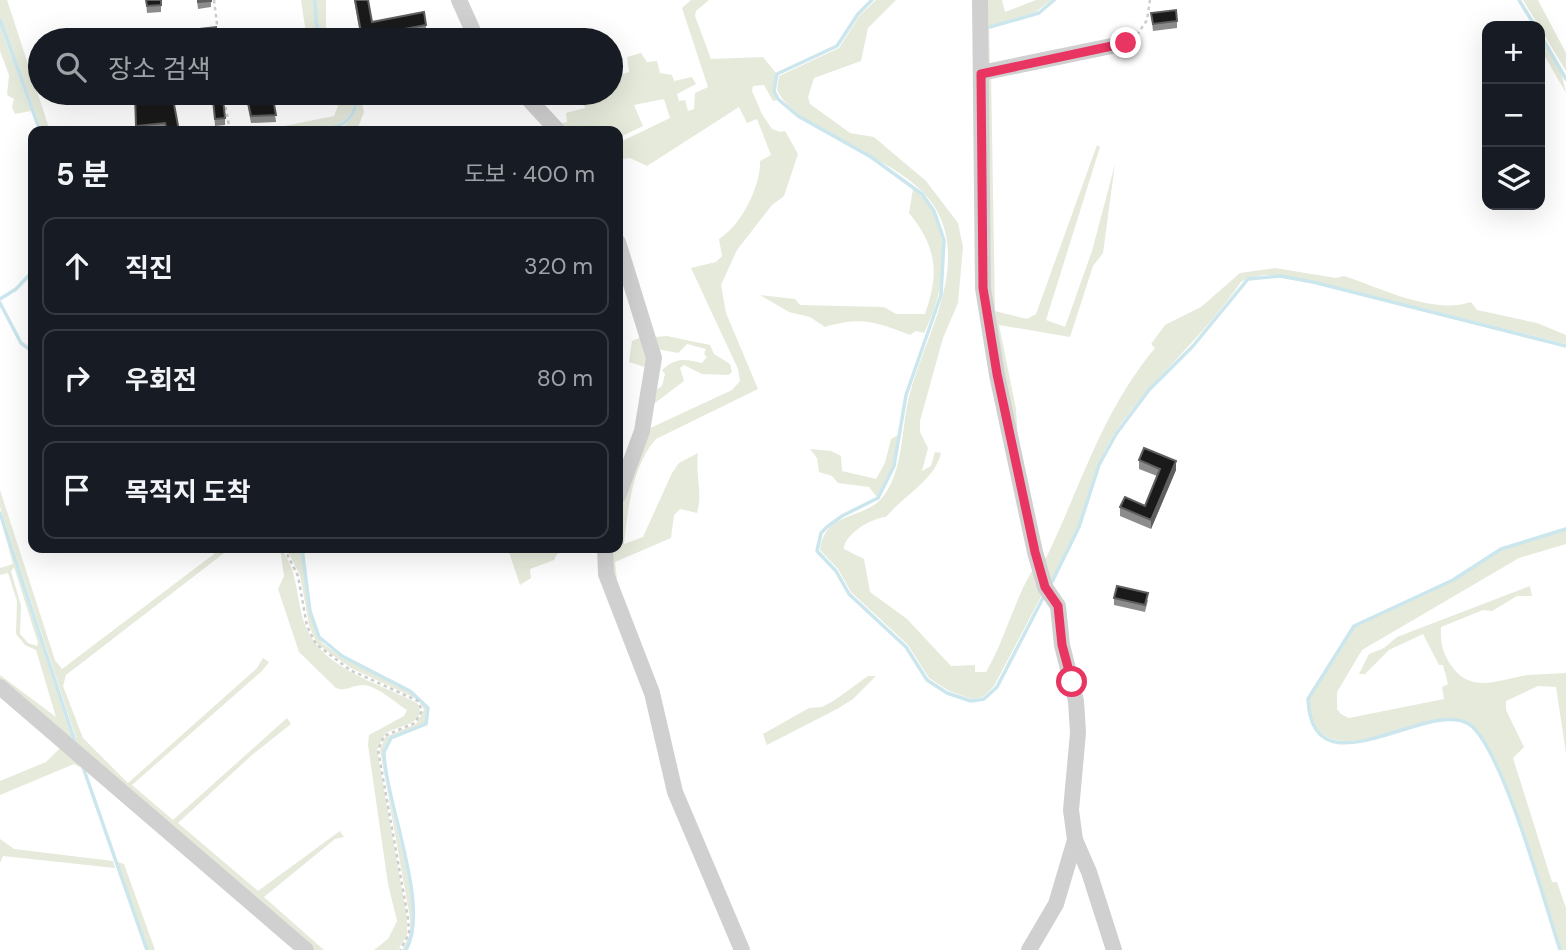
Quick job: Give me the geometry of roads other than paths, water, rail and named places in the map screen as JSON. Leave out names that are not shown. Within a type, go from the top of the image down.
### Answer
[{"type":"street","points":[[459,0],[472,28]]},
{"type":"street","points":[[980,0],[983,288],[997,374],[1035,552],[1045,587],[1058,606],[1062,645],[1076,701],[1078,733],[1071,810],[1075,840],[1089,872],[1114,950]]},
{"type":"street","points":[[981,74],[1126,43]]},
{"type":"street","points":[[534,105],[553,126]]},
{"type":"street","points":[[623,258],[654,358],[642,431],[623,482]]},
{"type":"street","points":[[606,553],[606,574],[652,693],[675,792],[742,950]]},
{"type":"street","points":[[0,687],[306,950]]},
{"type":"street","points":[[1029,950],[1064,884],[1075,840]]},
{"type":"waterway","points":[[315,0],[318,28]]},
{"type":"waterway","points":[[872,0],[858,14],[837,46],[777,74],[774,91],[778,99],[798,116],[871,157],[922,194],[934,211],[944,240],[941,295],[906,395],[894,466],[878,498],[842,516],[827,527],[821,533],[817,551],[836,571],[849,594],[906,647],[927,680],[947,693],[971,701],[984,699],[997,687],[1044,596]]},
{"type":"waterway","points":[[990,27],[1039,13],[1054,0]]},
{"type":"waterway","points":[[1519,0],[1532,21]]},
{"type":"waterway","points":[[0,20],[28,98]]},
{"type":"waterway","points":[[1545,43],[1566,79]]},
{"type":"waterway","points":[[31,105],[38,126]]},
{"type":"waterway","points":[[338,126],[348,120],[355,105]]},
{"type":"waterway","points":[[0,299],[16,289],[28,276]]},
{"type":"waterway","points":[[1051,584],[1079,527],[1099,465],[1116,434],[1149,390],[1193,346],[1248,279],[1280,276],[1313,282],[1566,346]]},
{"type":"waterway","points":[[0,303],[21,343],[28,348]]},
{"type":"waterway","points":[[0,513],[74,739]]},
{"type":"waterway","points":[[1560,950],[1509,794],[1482,738],[1469,724],[1450,719],[1350,743],[1329,740],[1314,727],[1308,699],[1354,626],[1453,580],[1501,549],[1566,529]]},
{"type":"waterway","points":[[303,553],[310,611],[319,637],[342,656],[410,691],[428,708],[426,724],[391,738],[384,752],[391,798],[410,881],[412,931],[406,950]]},
{"type":"waterway","points":[[83,767],[147,950]]}]
